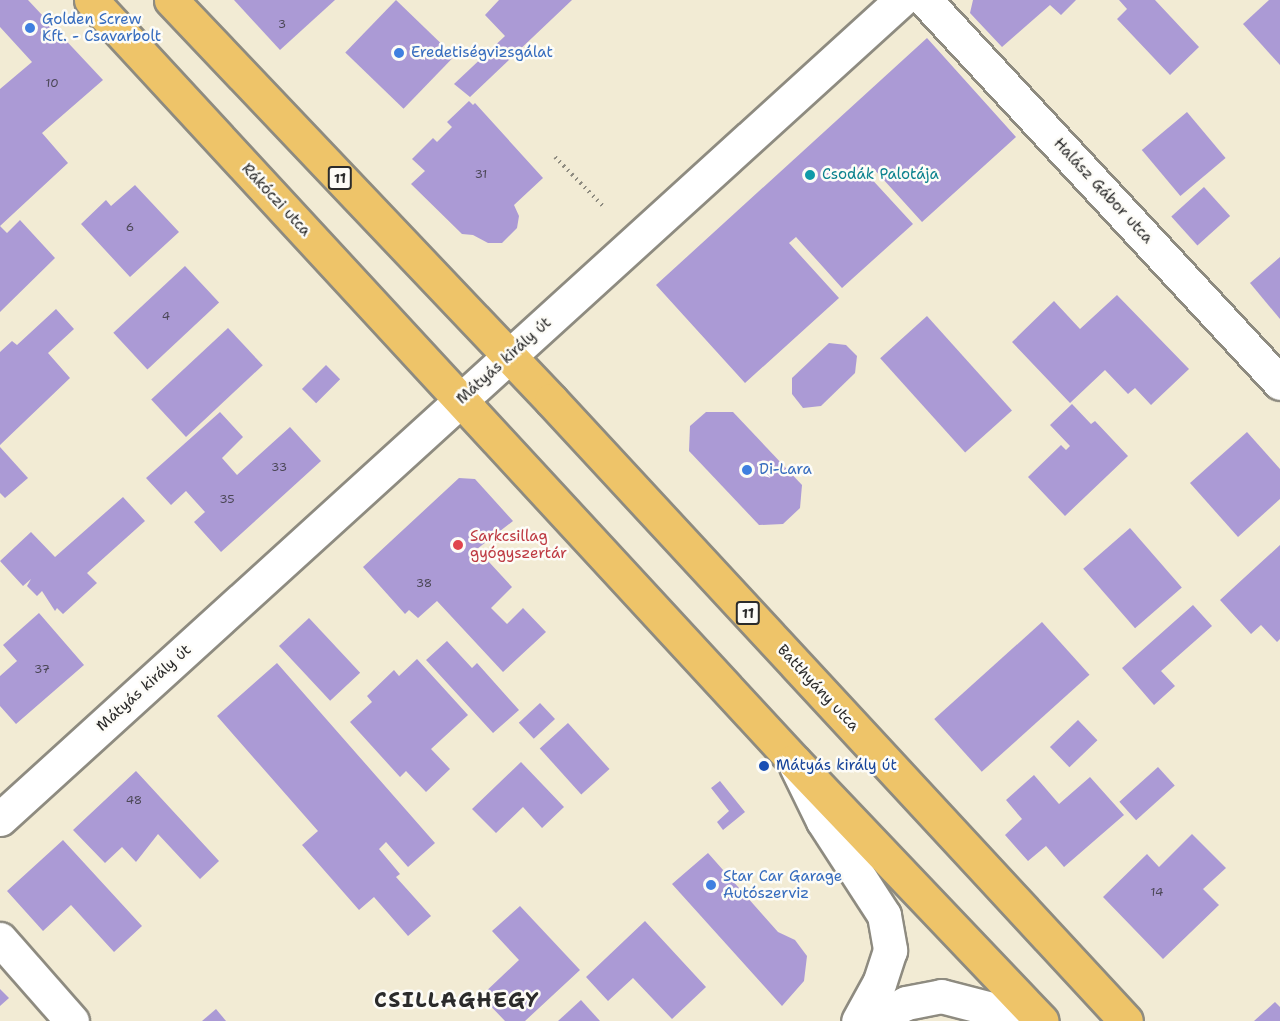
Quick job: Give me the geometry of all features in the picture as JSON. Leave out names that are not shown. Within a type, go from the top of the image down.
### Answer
[{"type":"main road","name":"Rákóczi utca","points":[[91,0],[461,400]]},
{"type":"main road","name":"11","points":[[171,0],[508,357]]},
{"type":"main road","name":"Batthyány utca","points":[[508,357],[1126,1021]]},
{"type":"main road","points":[[461,400],[794,761],[1042,1021]]},
{"type":"street","name":"Mátyás király út","points":[[0,819],[901,0]]},
{"type":"street","name":"Halász Gábor utca","points":[[925,0],[1280,383]]},
{"type":"street","points":[[794,761],[824,822],[884,915],[890,950],[879,983],[858,1021]]},
{"type":"street","points":[[0,939],[72,1021]]},
{"type":"street","points":[[871,1021],[906,1003],[941,996],[1007,1013],[1020,1021]]},
{"type":"path","points":[[555,157],[605,208]]},
{"type":"building","points":[[0,0],[28,0],[103,80],[42,133],[68,163],[0,226],[0,89],[32,62],[0,27]]},
{"type":"building","points":[[234,0],[335,0],[280,50]]},
{"type":"building","name":"Eredetiségvizsgálat","points":[[396,0],[454,56],[404,109],[345,53]]},
{"type":"building","points":[[499,0],[572,0],[470,97],[454,84],[505,36],[485,15]]},
{"type":"building","points":[[973,0],[1076,0],[1061,15],[1050,5],[1002,47],[970,13]]},
{"type":"building","points":[[1119,0],[1155,0],[1199,47],[1170,75],[1117,19],[1127,9]]},
{"type":"building","points":[[1269,0],[1280,0],[1280,65],[1243,24]]},
{"type":"building","points":[[927,38],[1016,137],[922,222],[873,168],[867,174],[913,224],[842,288],[796,237],[789,243],[839,298],[745,383],[656,285]]},
{"type":"building","points":[[469,101],[473,105],[475,103],[543,178],[514,205],[519,216],[517,228],[502,243],[488,243],[473,235],[462,234],[411,184],[425,171],[412,159],[433,138],[437,142],[452,127],[447,122]]},
{"type":"building","points":[[1187,112],[1226,158],[1180,196],[1142,150]]},
{"type":"building","points":[[135,185],[179,232],[130,277],[81,224],[106,200],[111,206]]},
{"type":"building","points":[[1204,187],[1230,216],[1197,245],[1171,216]]},
{"type":"building","points":[[20,220],[55,258],[0,312],[0,226],[7,233]]},
{"type":"building","points":[[1280,257],[1280,319],[1250,283]]},
{"type":"building","points":[[185,266],[219,303],[147,369],[113,333]]},
{"type":"building","points":[[1117,295],[1189,369],[1151,405],[1135,388],[1128,394],[1105,370],[1070,403],[1012,342],[1054,301],[1080,329]]},
{"type":"building","points":[[56,309],[74,329],[48,353],[70,378],[0,445],[0,352],[12,341],[17,345]]},
{"type":"building","points":[[927,316],[1012,410],[965,453],[880,358]]},
{"type":"building","points":[[228,328],[263,365],[186,437],[151,400]]},
{"type":"building","points":[[829,343],[846,345],[857,356],[855,373],[821,406],[803,408],[792,394],[792,378]]},
{"type":"building","points":[[326,365],[340,379],[316,403],[302,389]]},
{"type":"building","points":[[1072,404],[1091,424],[1095,421],[1128,456],[1065,516],[1028,477],[1061,445],[1066,450],[1070,446],[1050,425]]},
{"type":"building","points":[[220,412],[243,437],[222,458],[237,475],[290,427],[321,461],[221,552],[194,522],[205,512],[186,491],[171,505],[146,478]]},
{"type":"building","points":[[706,412],[733,412],[802,485],[800,508],[783,524],[759,525],[689,451],[690,426]]},
{"type":"building","points":[[1247,432],[1280,469],[1280,499],[1238,537],[1190,483]]},
{"type":"building","points":[[0,447],[28,478],[5,498],[0,493]]},
{"type":"building","points":[[459,478],[475,479],[513,521],[477,549],[512,587],[491,608],[507,624],[523,608],[546,632],[503,672],[437,601],[418,618],[409,610],[405,614],[363,567]]},
{"type":"building","points":[[123,497],[145,521],[87,573],[97,583],[63,614],[57,608],[55,611],[42,591],[37,596],[27,586],[31,579],[23,586],[0,561],[31,532],[55,557]]},
{"type":"building","points":[[1130,528],[1182,588],[1135,628],[1083,569]]},
{"type":"building","points":[[1280,545],[1280,639],[1277,642],[1261,625],[1251,634],[1220,600]]},
{"type":"building","points":[[1193,605],[1212,626],[1161,671],[1175,686],[1154,705],[1122,668]]},
{"type":"building","points":[[39,613],[84,665],[16,724],[0,706],[0,676],[17,661],[3,645]]},
{"type":"building","points":[[309,618],[360,673],[330,701],[279,646]]},
{"type":"building","points":[[1042,622],[1090,675],[982,772],[934,719]]},
{"type":"building","points":[[447,641],[472,668],[477,663],[519,710],[493,733],[426,660]]},
{"type":"building","points":[[417,659],[468,715],[431,749],[450,769],[426,792],[406,771],[400,777],[350,722],[372,702],[367,696],[394,670],[399,676]]},
{"type":"building","points":[[277,663],[435,843],[408,867],[386,842],[379,849],[400,874],[396,877],[431,916],[408,936],[374,897],[359,910],[302,845],[318,831],[217,716]]},
{"type":"building","points":[[540,703],[555,719],[534,739],[519,723]]},
{"type":"building","points":[[1078,720],[1097,740],[1069,767],[1050,747]]},
{"type":"building","points":[[568,723],[609,769],[581,795],[540,748]]},
{"type":"building","points":[[521,762],[564,807],[542,828],[523,807],[496,833],[472,809]]},
{"type":"building","points":[[1158,767],[1175,786],[1136,820],[1119,802]]},
{"type":"building","points":[[136,771],[219,861],[200,879],[158,834],[136,862],[122,847],[105,863],[73,830]]},
{"type":"building","points":[[1034,775],[1059,804],[1090,777],[1124,815],[1064,867],[1046,846],[1028,861],[1005,835],[1022,819],[1006,800]]},
{"type":"building","points":[[720,781],[745,812],[723,830],[717,822],[729,811],[711,788]]},
{"type":"building","points":[[1192,834],[1226,868],[1203,889],[1219,905],[1163,959],[1103,897],[1147,854],[1159,867]]},
{"type":"building","points":[[63,840],[142,926],[114,952],[71,905],[43,931],[7,891]]},
{"type":"building","points":[[708,853],[778,932],[795,940],[807,956],[804,981],[782,1006],[672,884]]},
{"type":"building","points":[[520,906],[580,970],[525,1021],[505,1021],[481,996],[519,960],[492,931]]},
{"type":"building","points":[[645,921],[706,987],[672,1019],[633,978],[608,1001],[586,977]]},
{"type":"building","points":[[0,989],[9,998],[0,1006]]},
{"type":"building","points":[[581,1000],[600,1021],[558,1021]]},
{"type":"building","points":[[1275,1002],[1280,1007],[1280,1021],[1254,1021]]},
{"type":"building","points":[[216,1009],[226,1021],[202,1021]]},
{"type":"place","name":"Golden Screw Kft. - Csavarbolt","points":[[30,28]]},
{"type":"place","name":"Eredetiségvizsgálat","points":[[399,53]]},
{"type":"place","name":"Csodák Palotája","points":[[810,175]]},
{"type":"place","name":"Di-Lara","points":[[747,470]]},
{"type":"place","name":"Sarkcsillag gyógyszertár","points":[[458,545]]},
{"type":"place","name":"Mátyás király út","points":[[764,766]]},
{"type":"place","name":"Star Car Garage Autószerviz","points":[[711,885]]},
{"type":"district","name":"CSILLAGHEGY","points":[[457,1000]]}]
